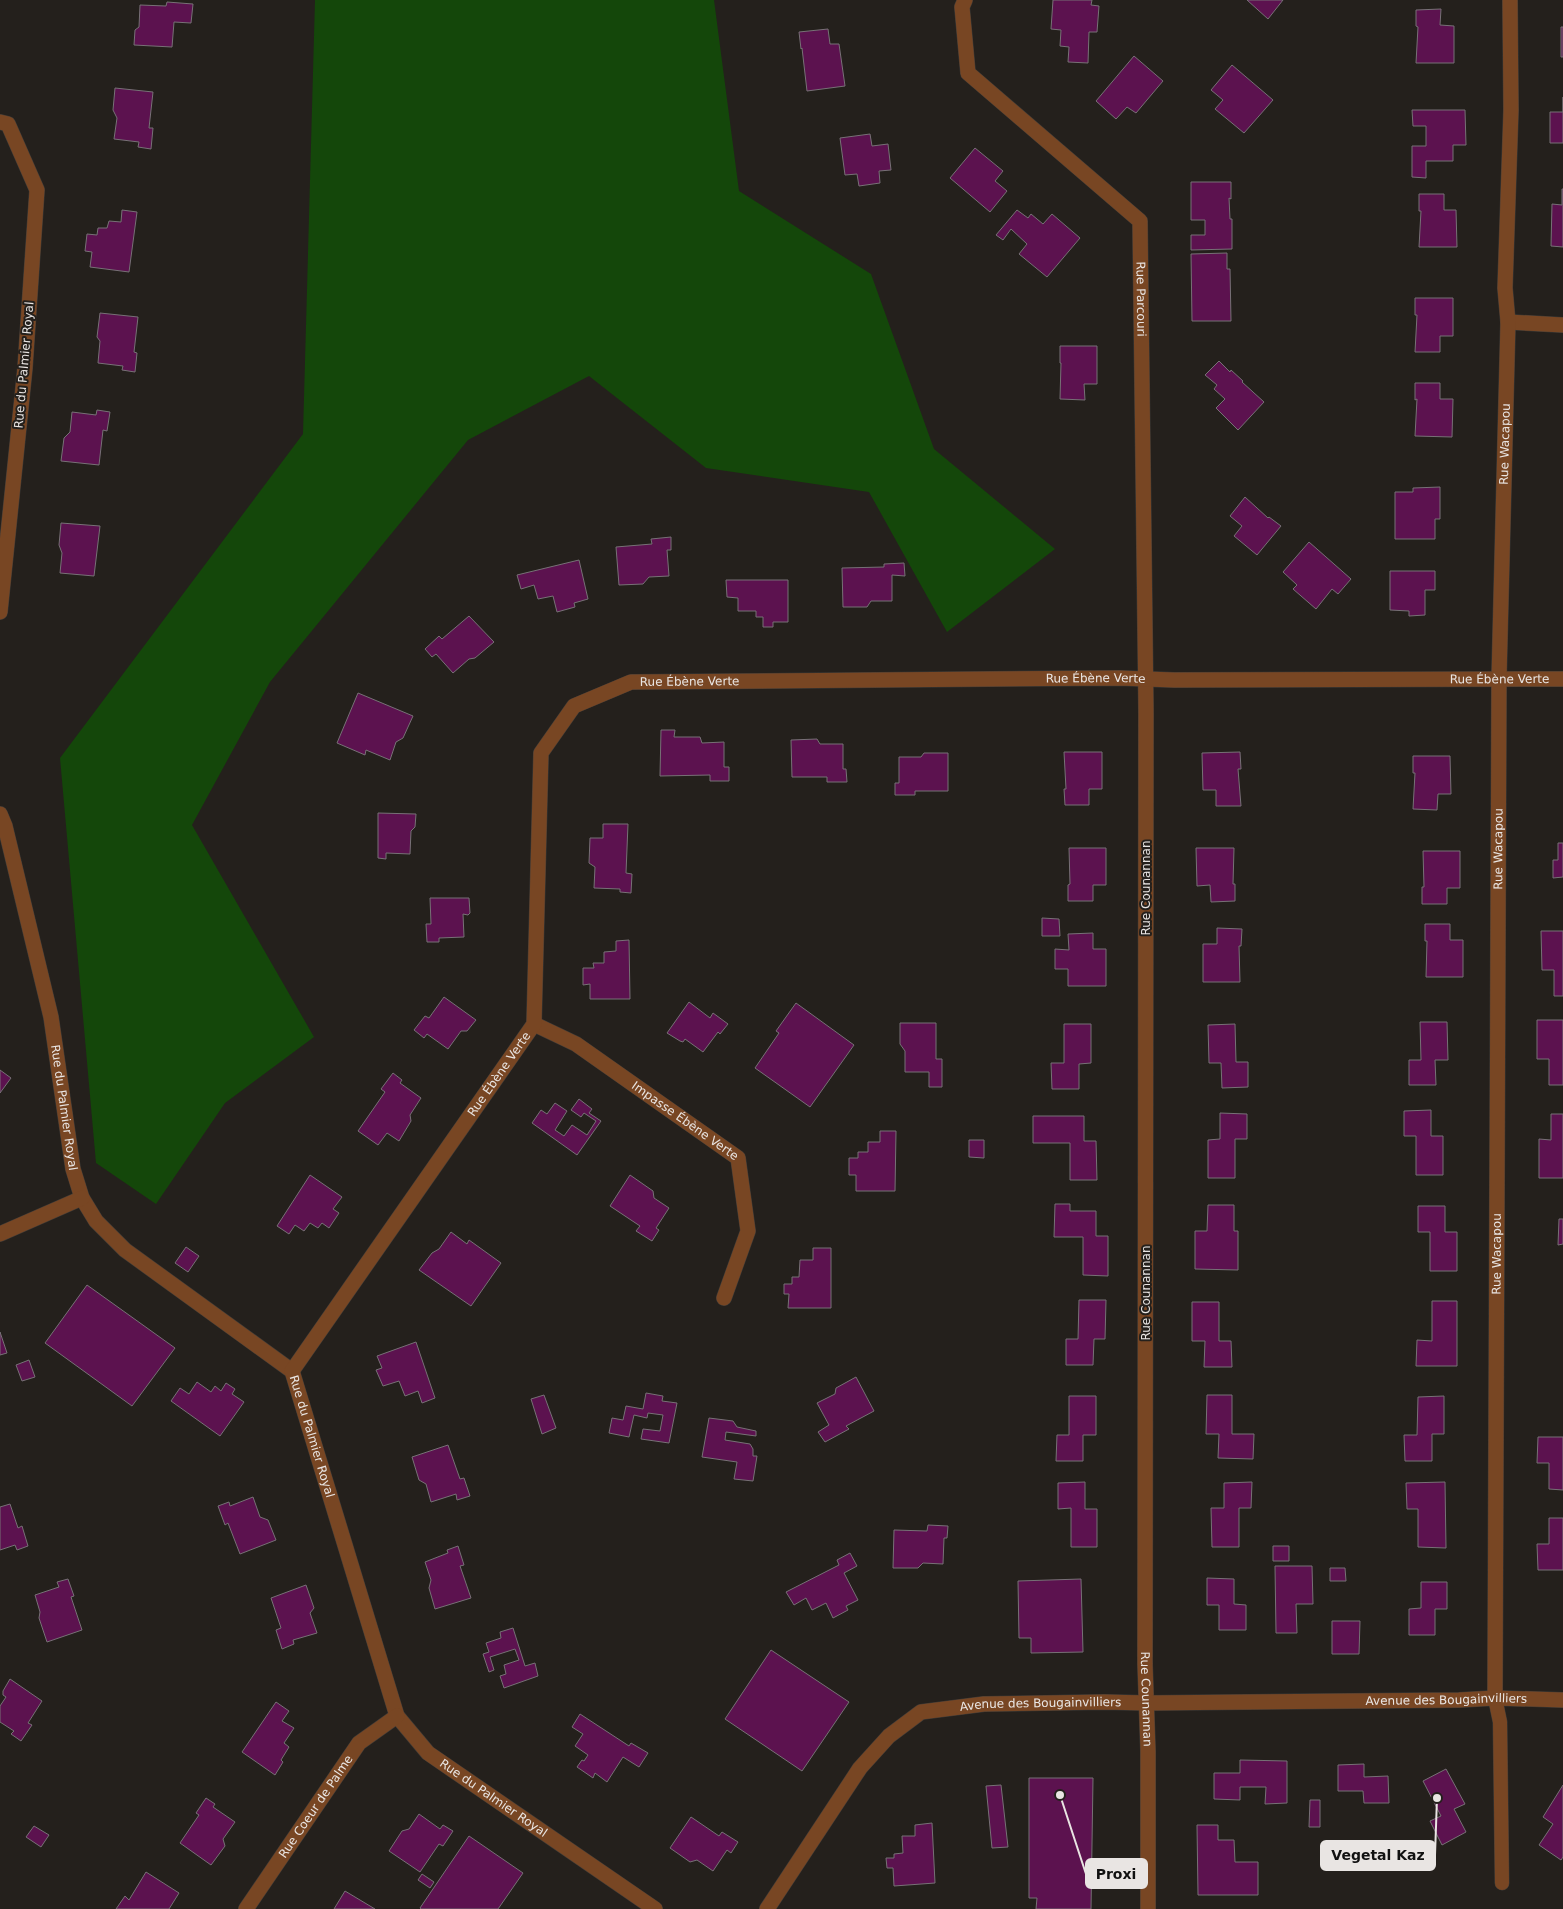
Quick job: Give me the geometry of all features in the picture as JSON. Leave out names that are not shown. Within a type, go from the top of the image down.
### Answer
[{"type":"street","name":"Rue Parcouri","points":[[965,0],[962,7],[968,73],[1140,221],[1145,678]]},
{"type":"street","name":"Rue Wacapou","points":[[1495,1698],[1499,678],[1508,322],[1505,288],[1511,110],[1510,0]]},
{"type":"street","name":"Rue du Palmier Royal","points":[[0,612],[25,368],[37,190],[4,123]]},
{"type":"street","points":[[1508,322],[1563,324]]},
{"type":"street","name":"Rue Ébène Verte","points":[[292,1372],[534,1024],[540,754],[574,706],[630,682],[1145,678],[1232,680],[1563,679]]},
{"type":"street","name":"Rue Counannan","points":[[1145,678],[1145,1664],[1147,1704],[1148,1909]]},
{"type":"street","name":"Rue du Palmier Royal","points":[[0,814],[5,826],[51,1017],[73,1169],[82,1198],[96,1221],[125,1250],[292,1372],[397,1716],[428,1753],[655,1909]]},
{"type":"street","name":"Impasse Ébène Verte","points":[[534,1024],[576,1044],[738,1158],[748,1232],[724,1298]]},
{"type":"street","points":[[0,1234],[82,1198]]},
{"type":"street","name":"Avenue des Bougainvilliers","points":[[767,1909],[860,1768],[889,1736],[921,1712],[984,1704],[1104,1702],[1147,1704],[1495,1698],[1563,1700]]},
{"type":"street","name":"Rue Coeur de Palme","points":[[246,1909],[359,1743],[397,1716]]},
{"type":"lane","points":[[1495,1698],[1500,1722],[1502,1883]]},
{"type":"green space","points":[[315,0],[714,0],[739,191],[871,274],[934,449],[1055,549],[947,632],[869,492],[706,468],[589,376],[468,440],[270,682],[192,825],[314,1037],[225,1103],[156,1204],[96,1163],[60,758],[303,434]]},
{"type":"building","points":[[1053,0],[1092,0],[1091,5],[1099,6],[1097,32],[1089,32],[1088,63],[1068,62],[1069,47],[1060,46],[1061,30],[1051,29]]},
{"type":"building","points":[[1247,0],[1283,0],[1268,19]]},
{"type":"building","points":[[167,2],[193,4],[191,23],[174,22],[172,47],[134,45],[135,30],[139,27],[140,5],[166,6]]},
{"type":"building","points":[[1441,9],[1440,25],[1454,26],[1454,63],[1416,63],[1418,27],[1416,26],[1416,10]]},
{"type":"building","points":[[1561,27],[1563,27],[1563,57],[1561,57]]},
{"type":"building","points":[[828,29],[830,44],[839,44],[845,86],[807,91],[799,32]]},
{"type":"building","points":[[1134,56],[1163,81],[1136,113],[1127,107],[1116,119],[1096,101]]},
{"type":"building","points":[[1232,65],[1273,100],[1244,133],[1215,109],[1223,100],[1211,90]]},
{"type":"building","points":[[115,88],[153,92],[149,128],[153,128],[151,149],[138,147],[139,142],[114,139],[117,118],[113,110]]},
{"type":"building","points":[[1412,110],[1465,110],[1466,145],[1453,145],[1453,161],[1426,161],[1426,178],[1412,177],[1412,146],[1426,146],[1426,126],[1413,126]]},
{"type":"building","points":[[1550,112],[1563,112],[1563,143],[1550,143]]},
{"type":"building","points":[[870,134],[872,146],[888,144],[891,170],[879,171],[880,183],[859,186],[857,174],[845,175],[840,138]]},
{"type":"building","points":[[975,148],[1003,171],[995,181],[1007,191],[990,212],[950,178]]},
{"type":"building","points":[[1191,182],[1231,182],[1231,199],[1229,198],[1230,219],[1232,219],[1232,249],[1191,250],[1191,235],[1205,235],[1205,220],[1191,220]]},
{"type":"building","points":[[1562,189],[1563,247],[1551,246],[1552,204],[1562,205]]},
{"type":"building","points":[[1419,194],[1444,194],[1444,210],[1456,210],[1457,247],[1419,247],[1421,211],[1419,211]]},
{"type":"building","points":[[122,210],[137,212],[129,272],[90,267],[92,252],[85,251],[87,234],[97,235],[98,228],[107,228],[109,221],[121,222]]},
{"type":"building","points":[[1017,210],[1028,218],[1031,214],[1043,224],[1052,214],[1080,238],[1047,277],[1019,254],[1027,244],[1011,229],[1003,240],[996,235]]},
{"type":"building","points":[[1227,253],[1227,269],[1230,269],[1231,321],[1192,321],[1191,254]]},
{"type":"building","points":[[1415,298],[1453,298],[1453,336],[1440,336],[1440,352],[1415,352],[1417,315],[1415,315]]},
{"type":"building","points":[[100,313],[138,317],[134,352],[137,353],[135,372],[122,370],[123,366],[98,363],[100,341],[97,337]]},
{"type":"building","points":[[1060,346],[1097,346],[1097,384],[1084,384],[1085,400],[1060,399]]},
{"type":"building","points":[[1219,361],[1264,402],[1238,430],[1216,408],[1225,399],[1214,389],[1217,385],[1205,375]]},
{"type":"building","points":[[1415,383],[1440,383],[1440,399],[1453,399],[1452,437],[1415,436],[1417,399],[1415,400]]},
{"type":"building","points":[[97,410],[110,412],[107,431],[103,430],[99,465],[61,461],[64,438],[70,432],[72,412],[96,415]]},
{"type":"building","points":[[1440,487],[1440,519],[1435,519],[1435,539],[1395,539],[1395,492],[1413,492],[1413,488]]},
{"type":"building","points":[[1245,497],[1268,518],[1281,526],[1257,555],[1234,536],[1242,526],[1230,516]]},
{"type":"building","points":[[61,523],[100,526],[94,576],[60,573],[62,553],[59,545]]},
{"type":"building","points":[[671,537],[671,550],[667,550],[669,576],[649,577],[643,584],[619,585],[616,547],[652,544],[651,539]]},
{"type":"building","points":[[1309,542],[1351,579],[1338,594],[1332,589],[1316,609],[1293,589],[1297,585],[1283,572]]},
{"type":"building","points":[[579,560],[588,599],[574,603],[575,607],[557,612],[553,596],[538,599],[534,585],[521,589],[517,575]]},
{"type":"building","points":[[904,563],[905,576],[892,575],[892,601],[871,601],[867,607],[843,607],[842,568],[884,567],[884,564]]},
{"type":"building","points":[[1390,571],[1435,571],[1435,590],[1425,590],[1425,615],[1409,616],[1409,611],[1390,610]]},
{"type":"building","points":[[726,580],[788,580],[788,622],[773,622],[773,627],[763,627],[763,617],[756,617],[756,611],[738,611],[738,598],[727,597]]},
{"type":"building","points":[[469,616],[494,642],[475,658],[469,659],[453,673],[436,654],[432,657],[425,649],[439,636],[442,639]]},
{"type":"building","points":[[358,693],[413,716],[403,738],[396,742],[390,760],[366,750],[365,755],[337,743]]},
{"type":"building","points":[[661,730],[675,730],[674,737],[700,737],[702,743],[724,742],[724,767],[729,767],[729,781],[710,781],[710,775],[660,776]]},
{"type":"building","points":[[817,739],[820,744],[843,744],[843,769],[846,769],[847,782],[827,782],[827,777],[792,777],[791,740]]},
{"type":"building","points":[[1064,752],[1102,752],[1102,789],[1089,789],[1089,805],[1065,805]]},
{"type":"building","points":[[1240,752],[1241,769],[1238,769],[1241,806],[1216,806],[1216,790],[1203,790],[1202,753]]},
{"type":"building","points":[[924,753],[948,753],[948,791],[915,791],[915,795],[895,795],[895,783],[899,783],[899,757],[921,757]]},
{"type":"building","points":[[1413,756],[1450,756],[1451,794],[1438,794],[1437,810],[1413,809],[1415,773],[1413,773]]},
{"type":"building","points":[[378,813],[416,814],[415,827],[411,831],[410,854],[386,853],[386,859],[378,858]]},
{"type":"building","points":[[603,824],[628,824],[626,873],[632,874],[631,893],[620,892],[620,889],[594,888],[595,867],[589,863],[590,838],[603,838]]},
{"type":"building","points":[[1558,843],[1563,843],[1563,877],[1553,878],[1553,860],[1558,860]]},
{"type":"building","points":[[1069,848],[1106,848],[1106,885],[1093,885],[1093,901],[1068,901],[1068,885],[1070,884]]},
{"type":"building","points":[[1196,848],[1234,848],[1233,884],[1235,884],[1235,901],[1211,902],[1210,885],[1197,886]]},
{"type":"building","points":[[1423,851],[1460,851],[1460,888],[1447,888],[1447,904],[1422,904],[1422,887],[1424,887]]},
{"type":"building","points":[[430,898],[469,898],[470,913],[468,915],[463,914],[464,937],[439,938],[439,942],[427,942],[426,924],[431,924]]},
{"type":"building","points":[[1042,918],[1059,919],[1060,936],[1042,936]]},
{"type":"building","points":[[1425,924],[1450,924],[1450,940],[1463,940],[1463,977],[1426,977],[1427,941],[1425,941]]},
{"type":"building","points":[[1217,928],[1242,929],[1241,946],[1239,946],[1240,982],[1203,982],[1203,944],[1217,944]]},
{"type":"building","points":[[1541,931],[1563,931],[1563,996],[1554,996],[1554,970],[1542,970]]},
{"type":"building","points":[[1093,933],[1093,949],[1106,949],[1106,986],[1068,986],[1068,969],[1055,969],[1055,949],[1069,950],[1068,934]]},
{"type":"building","points":[[629,940],[630,999],[590,999],[590,984],[583,985],[583,968],[594,968],[593,963],[604,963],[604,952],[616,951],[616,941]]},
{"type":"building","points":[[444,997],[476,1020],[467,1031],[461,1031],[448,1049],[427,1034],[424,1038],[414,1030],[425,1016],[429,1018]]},
{"type":"building","points":[[689,1002],[710,1018],[713,1013],[728,1024],[720,1034],[718,1032],[703,1052],[685,1039],[683,1042],[680,1041],[667,1033]]},
{"type":"building","points":[[796,1003],[854,1045],[810,1107],[755,1068],[779,1033],[776,1031]]},
{"type":"building","points":[[1537,1020],[1563,1020],[1563,1085],[1549,1085],[1549,1059],[1537,1059]]},
{"type":"building","points":[[1420,1022],[1447,1022],[1448,1060],[1435,1060],[1436,1085],[1409,1085],[1409,1060],[1421,1060]]},
{"type":"building","points":[[900,1023],[936,1023],[936,1059],[942,1059],[942,1087],[929,1087],[929,1072],[905,1072],[905,1051],[900,1044]]},
{"type":"building","points":[[1064,1024],[1091,1024],[1091,1063],[1079,1064],[1079,1089],[1052,1089],[1051,1063],[1064,1063]]},
{"type":"building","points":[[1235,1024],[1236,1062],[1248,1062],[1248,1087],[1222,1088],[1221,1063],[1209,1063],[1208,1025]]},
{"type":"building","points":[[0,1070],[11,1078],[0,1093]]},
{"type":"building","points":[[393,1073],[402,1080],[400,1083],[421,1098],[410,1115],[411,1121],[399,1141],[387,1133],[378,1145],[358,1131],[385,1092],[381,1089]]},
{"type":"building","points":[[579,1099],[592,1109],[589,1113],[601,1121],[577,1155],[532,1123],[541,1110],[547,1114],[555,1103],[567,1111],[555,1130],[564,1136],[572,1125],[587,1135],[596,1121],[584,1113],[581,1117],[571,1110]]},
{"type":"building","points":[[1431,1110],[1431,1136],[1443,1136],[1443,1175],[1416,1175],[1416,1136],[1404,1136],[1404,1111]]},
{"type":"building","points":[[1220,1113],[1247,1114],[1247,1139],[1235,1139],[1235,1178],[1208,1178],[1208,1140],[1220,1139]]},
{"type":"building","points":[[1551,1114],[1563,1114],[1563,1178],[1539,1178],[1539,1139],[1551,1140]]},
{"type":"building","points":[[1033,1116],[1084,1116],[1084,1141],[1096,1141],[1097,1180],[1070,1180],[1070,1143],[1033,1143]]},
{"type":"building","points":[[880,1131],[896,1131],[895,1191],[856,1191],[856,1175],[849,1175],[849,1158],[858,1158],[858,1152],[868,1152],[868,1142],[880,1142]]},
{"type":"building","points":[[969,1140],[984,1140],[984,1158],[969,1157]]},
{"type":"building","points":[[310,1175],[342,1197],[333,1209],[339,1213],[329,1228],[322,1223],[318,1228],[310,1223],[304,1231],[295,1225],[289,1234],[277,1226]]},
{"type":"building","points":[[630,1175],[653,1191],[654,1198],[669,1208],[656,1228],[659,1230],[652,1241],[636,1231],[640,1226],[610,1206]]},
{"type":"building","points":[[1055,1204],[1070,1204],[1070,1211],[1096,1211],[1096,1236],[1108,1236],[1108,1276],[1083,1275],[1083,1237],[1054,1237]]},
{"type":"building","points":[[1208,1205],[1234,1205],[1234,1231],[1238,1231],[1238,1270],[1195,1269],[1195,1231],[1207,1231]]},
{"type":"building","points":[[1418,1206],[1445,1206],[1445,1232],[1457,1232],[1457,1271],[1430,1271],[1430,1232],[1418,1232]]},
{"type":"building","points":[[1559,1219],[1563,1219],[1563,1244],[1558,1245]]},
{"type":"building","points":[[451,1232],[467,1244],[469,1240],[501,1263],[471,1306],[419,1270],[432,1253],[439,1249]]},
{"type":"building","points":[[186,1247],[199,1256],[188,1272],[175,1263]]},
{"type":"building","points":[[813,1248],[831,1248],[831,1308],[788,1308],[789,1294],[784,1294],[784,1284],[792,1284],[792,1277],[799,1277],[800,1260],[813,1260]]},
{"type":"building","points":[[87,1285],[175,1348],[132,1406],[45,1343]]},
{"type":"building","points":[[1079,1300],[1106,1300],[1105,1339],[1094,1339],[1093,1365],[1066,1365],[1066,1339],[1078,1339]]},
{"type":"building","points":[[1432,1301],[1457,1301],[1457,1366],[1416,1366],[1417,1340],[1432,1341]]},
{"type":"building","points":[[1192,1302],[1219,1302],[1219,1341],[1231,1341],[1232,1367],[1204,1367],[1205,1341],[1192,1341]]},
{"type":"building","points":[[0,1332],[7,1353],[0,1355]]},
{"type":"building","points":[[416,1342],[435,1398],[422,1403],[418,1391],[405,1396],[399,1381],[383,1386],[376,1370],[382,1368],[377,1356]]},
{"type":"building","points":[[29,1360],[35,1377],[22,1381],[16,1365]]},
{"type":"building","points":[[856,1377],[874,1411],[846,1426],[849,1429],[825,1442],[818,1432],[829,1425],[817,1403],[835,1394],[836,1388]]},
{"type":"building","points":[[197,1382],[211,1392],[215,1386],[221,1391],[226,1383],[235,1389],[232,1394],[244,1402],[220,1436],[171,1401],[180,1388],[189,1394]]},
{"type":"building","points":[[646,1393],[663,1396],[662,1401],[677,1403],[669,1443],[641,1439],[643,1429],[660,1431],[663,1415],[648,1413],[647,1418],[634,1415],[629,1437],[609,1433],[612,1418],[623,1420],[626,1406],[643,1409]]},
{"type":"building","points":[[544,1395],[556,1428],[542,1434],[531,1399]]},
{"type":"building","points":[[1207,1395],[1232,1395],[1232,1434],[1254,1434],[1253,1459],[1218,1458],[1219,1434],[1206,1434]]},
{"type":"building","points":[[1069,1396],[1096,1396],[1096,1435],[1083,1435],[1083,1461],[1056,1461],[1057,1435],[1069,1435]]},
{"type":"building","points":[[1444,1396],[1444,1434],[1432,1434],[1432,1461],[1405,1461],[1404,1435],[1417,1435],[1418,1397]]},
{"type":"building","points":[[709,1418],[733,1421],[737,1427],[756,1431],[756,1436],[726,1432],[725,1440],[750,1444],[753,1449],[753,1456],[757,1456],[753,1481],[734,1479],[737,1462],[702,1457]]},
{"type":"building","points":[[1538,1437],[1563,1437],[1563,1490],[1549,1489],[1549,1463],[1537,1463]]},
{"type":"building","points":[[448,1445],[460,1479],[464,1478],[470,1496],[457,1500],[456,1494],[431,1502],[426,1484],[419,1480],[412,1457]]},
{"type":"building","points":[[1085,1482],[1085,1509],[1097,1509],[1097,1547],[1071,1547],[1071,1508],[1058,1509],[1058,1483]]},
{"type":"building","points":[[1252,1482],[1251,1508],[1239,1508],[1239,1547],[1212,1547],[1211,1508],[1224,1508],[1224,1483]]},
{"type":"building","points":[[1445,1482],[1446,1548],[1418,1547],[1418,1509],[1407,1509],[1406,1483]]},
{"type":"building","points":[[253,1497],[260,1517],[268,1520],[276,1540],[240,1554],[228,1523],[225,1525],[218,1506],[229,1502],[230,1506]]},
{"type":"building","points":[[10,1504],[18,1528],[22,1526],[28,1546],[17,1550],[15,1545],[0,1550],[0,1507]]},
{"type":"building","points":[[1549,1518],[1563,1518],[1563,1570],[1538,1570],[1537,1544],[1549,1544]]},
{"type":"building","points":[[928,1525],[948,1526],[947,1538],[944,1538],[943,1564],[923,1563],[918,1568],[893,1568],[894,1530],[927,1531]]},
{"type":"building","points":[[458,1546],[464,1565],[460,1566],[471,1598],[435,1609],[429,1588],[431,1580],[425,1562],[448,1553],[447,1550]]},
{"type":"building","points":[[1273,1546],[1289,1546],[1289,1561],[1273,1561]]},
{"type":"building","points":[[850,1553],[857,1566],[844,1573],[858,1600],[846,1606],[848,1610],[833,1618],[826,1603],[812,1610],[806,1598],[794,1605],[786,1592],[839,1565],[837,1560]]},
{"type":"building","points":[[1275,1566],[1312,1566],[1313,1604],[1296,1604],[1297,1633],[1276,1633]]},
{"type":"building","points":[[1330,1568],[1345,1568],[1346,1581],[1330,1581]]},
{"type":"building","points":[[1207,1578],[1234,1579],[1234,1604],[1246,1605],[1246,1630],[1219,1630],[1219,1605],[1207,1605]]},
{"type":"building","points":[[68,1579],[74,1596],[71,1597],[82,1630],[47,1642],[39,1618],[40,1612],[35,1595],[59,1587],[57,1582]]},
{"type":"building","points":[[1081,1579],[1083,1652],[1031,1653],[1031,1638],[1019,1638],[1018,1581]]},
{"type":"building","points":[[1421,1582],[1447,1582],[1447,1609],[1435,1609],[1435,1635],[1409,1635],[1409,1609],[1421,1608]]},
{"type":"building","points":[[306,1585],[314,1608],[310,1613],[317,1633],[293,1640],[294,1644],[282,1649],[276,1630],[281,1628],[271,1598]]},
{"type":"building","points":[[1332,1621],[1360,1621],[1359,1654],[1332,1654]]},
{"type":"building","points":[[513,1628],[525,1666],[535,1663],[538,1676],[504,1688],[500,1676],[506,1674],[504,1665],[519,1660],[515,1649],[490,1657],[494,1670],[489,1672],[483,1654],[489,1652],[486,1643],[501,1638],[500,1632]]},
{"type":"building","points":[[771,1650],[849,1702],[802,1771],[725,1719]]},
{"type":"building","points":[[10,1679],[42,1701],[28,1723],[32,1725],[21,1741],[11,1734],[14,1731],[0,1722],[0,1706],[6,1697],[3,1695],[3,1691]]},
{"type":"building","points":[[276,1702],[289,1711],[282,1721],[294,1728],[284,1743],[289,1747],[275,1775],[242,1752]]},
{"type":"building","points":[[580,1714],[629,1746],[631,1743],[648,1753],[639,1767],[623,1757],[607,1782],[595,1773],[593,1778],[577,1767],[588,1755],[575,1746],[583,1734],[572,1727]]},
{"type":"building","points":[[1240,1760],[1287,1761],[1287,1803],[1265,1804],[1266,1787],[1240,1787],[1240,1800],[1214,1799],[1214,1773],[1240,1773]]},
{"type":"building","points":[[1364,1764],[1364,1777],[1388,1776],[1389,1803],[1364,1803],[1363,1791],[1338,1791],[1338,1765]]},
{"type":"building","points":[[1446,1769],[1465,1804],[1454,1809],[1466,1832],[1442,1845],[1430,1821],[1441,1816],[1423,1781]]},
{"type":"building","points":[[1029,1778],[1093,1778],[1091,1909],[1036,1909],[1037,1898],[1029,1898]]},
{"type":"building","points":[[1001,1785],[1008,1847],[992,1848],[986,1786]]},
{"type":"building","points":[[1563,1785],[1563,1857],[1561,1860],[1539,1845],[1553,1824],[1543,1817]]},
{"type":"building","points":[[206,1798],[215,1804],[213,1807],[235,1822],[223,1839],[225,1846],[211,1865],[180,1843],[199,1815],[196,1813]]},
{"type":"building","points":[[1310,1800],[1320,1800],[1320,1827],[1309,1827]]},
{"type":"building","points":[[419,1814],[440,1829],[443,1825],[453,1831],[443,1846],[439,1844],[420,1872],[389,1851],[402,1831],[409,1829]]},
{"type":"building","points":[[691,1817],[719,1836],[722,1832],[738,1842],[731,1853],[727,1850],[713,1871],[697,1860],[690,1862],[670,1848]]},
{"type":"building","points":[[932,1823],[935,1883],[894,1886],[893,1868],[887,1868],[886,1858],[894,1858],[894,1854],[903,1853],[902,1836],[915,1836],[915,1825]]},
{"type":"building","points":[[1197,1825],[1218,1825],[1218,1840],[1234,1840],[1235,1862],[1258,1862],[1258,1895],[1198,1895]]},
{"type":"building","points":[[34,1826],[49,1835],[41,1847],[26,1837]]},
{"type":"building","points":[[469,1836],[523,1873],[498,1909],[421,1909],[420,1908]]},
{"type":"building","points":[[146,1872],[179,1893],[169,1909],[116,1909],[125,1896],[129,1900]]},
{"type":"building","points":[[422,1874],[434,1882],[430,1888],[418,1880]]},
{"type":"building","points":[[345,1891],[375,1909],[334,1909]]},
{"type":"place","name":"Proxi","points":[[1060,1795]]},
{"type":"place","name":"Vegetal Kaz","points":[[1437,1798]]}]
